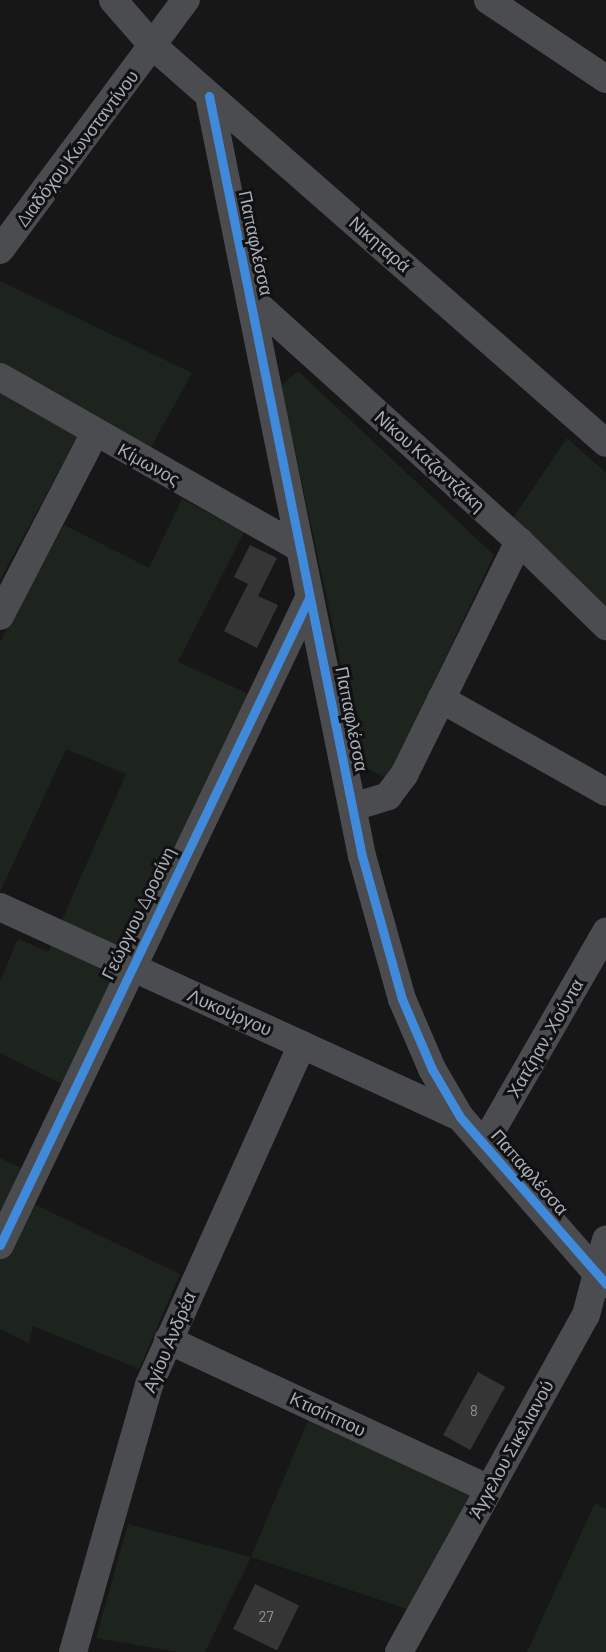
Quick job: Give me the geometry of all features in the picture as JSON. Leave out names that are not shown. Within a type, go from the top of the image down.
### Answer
[{"type":"street","name":"Νικηταρά","points":[[113,0],[153,46],[209,96],[605,438]]},
{"type":"street","name":"Διαδόχου Κωνσταντίνου","points":[[0,250],[186,0]]},
{"type":"street","points":[[488,0],[606,79]]},
{"type":"street","name":"Παπαφλέσσα","points":[[209,96],[362,856],[402,999],[421,1046],[460,1117],[602,1281]]},
{"type":"street","name":"Νίκου Καζαντζάκη","points":[[251,299],[519,541],[606,626]]},
{"type":"street","name":"Κίμωνος","points":[[0,377],[300,548]]},
{"type":"street","points":[[0,616],[95,433]]},
{"type":"street","points":[[353,807],[388,796],[404,775],[519,541]]},
{"type":"street","name":"Γεώργιου Δροσίνη","points":[[0,1245],[309,598]]},
{"type":"street","points":[[441,699],[606,792]]},
{"type":"street","name":"Λυκούργου","points":[[0,908],[460,1117]]},
{"type":"street","name":"Χατζηαν. Χούντα","points":[[483,1144],[606,932]]},
{"type":"street","name":"Αγίου Ανδρέα","points":[[73,1652],[149,1385],[302,1045]]},
{"type":"street","name":"Άγγελου Σικελιανού","points":[[399,1652],[586,1315],[602,1281],[606,1240]]},
{"type":"street","name":"Κτισίππου","points":[[168,1340],[489,1488]]},
{"type":"shaded area","points":[[0,281],[192,373],[151,447],[89,415],[0,580]]},
{"type":"shaded area","points":[[298,371],[494,555],[388,779],[363,766],[281,386]]},
{"type":"shaded area","points":[[567,438],[606,473],[606,609],[511,521]]},
{"type":"shaded area","points":[[182,499],[244,532],[178,662],[249,694],[64,1085],[0,1053],[0,981],[18,939],[48,952],[126,774],[66,749],[0,892],[0,642],[64,525],[149,568]]},
{"type":"shaded area","points":[[0,1158],[23,1169],[11,1193],[180,1274],[139,1369],[33,1326],[29,1343],[0,1329]]},
{"type":"shaded area","points":[[309,1418],[471,1492],[410,1610],[251,1557]]},
{"type":"shaded area","points":[[595,1503],[606,1509],[606,1652],[527,1652]]},
{"type":"shaded area","points":[[128,1524],[251,1557],[205,1652],[177,1652],[96,1638]]},
{"type":"building","points":[[250,545],[277,558],[258,596],[278,605],[257,648],[224,631],[248,584],[234,577]]},
{"type":"building","points":[[478,1372],[505,1387],[470,1450],[443,1435]]},
{"type":"building","points":[[255,1584],[299,1605],[277,1650],[233,1629]]},
{"type":"cycle path","points":[[209,96],[362,856],[402,999],[432,1069],[460,1117],[606,1284]]},
{"type":"cycle path","points":[[0,1245],[309,598]]}]
